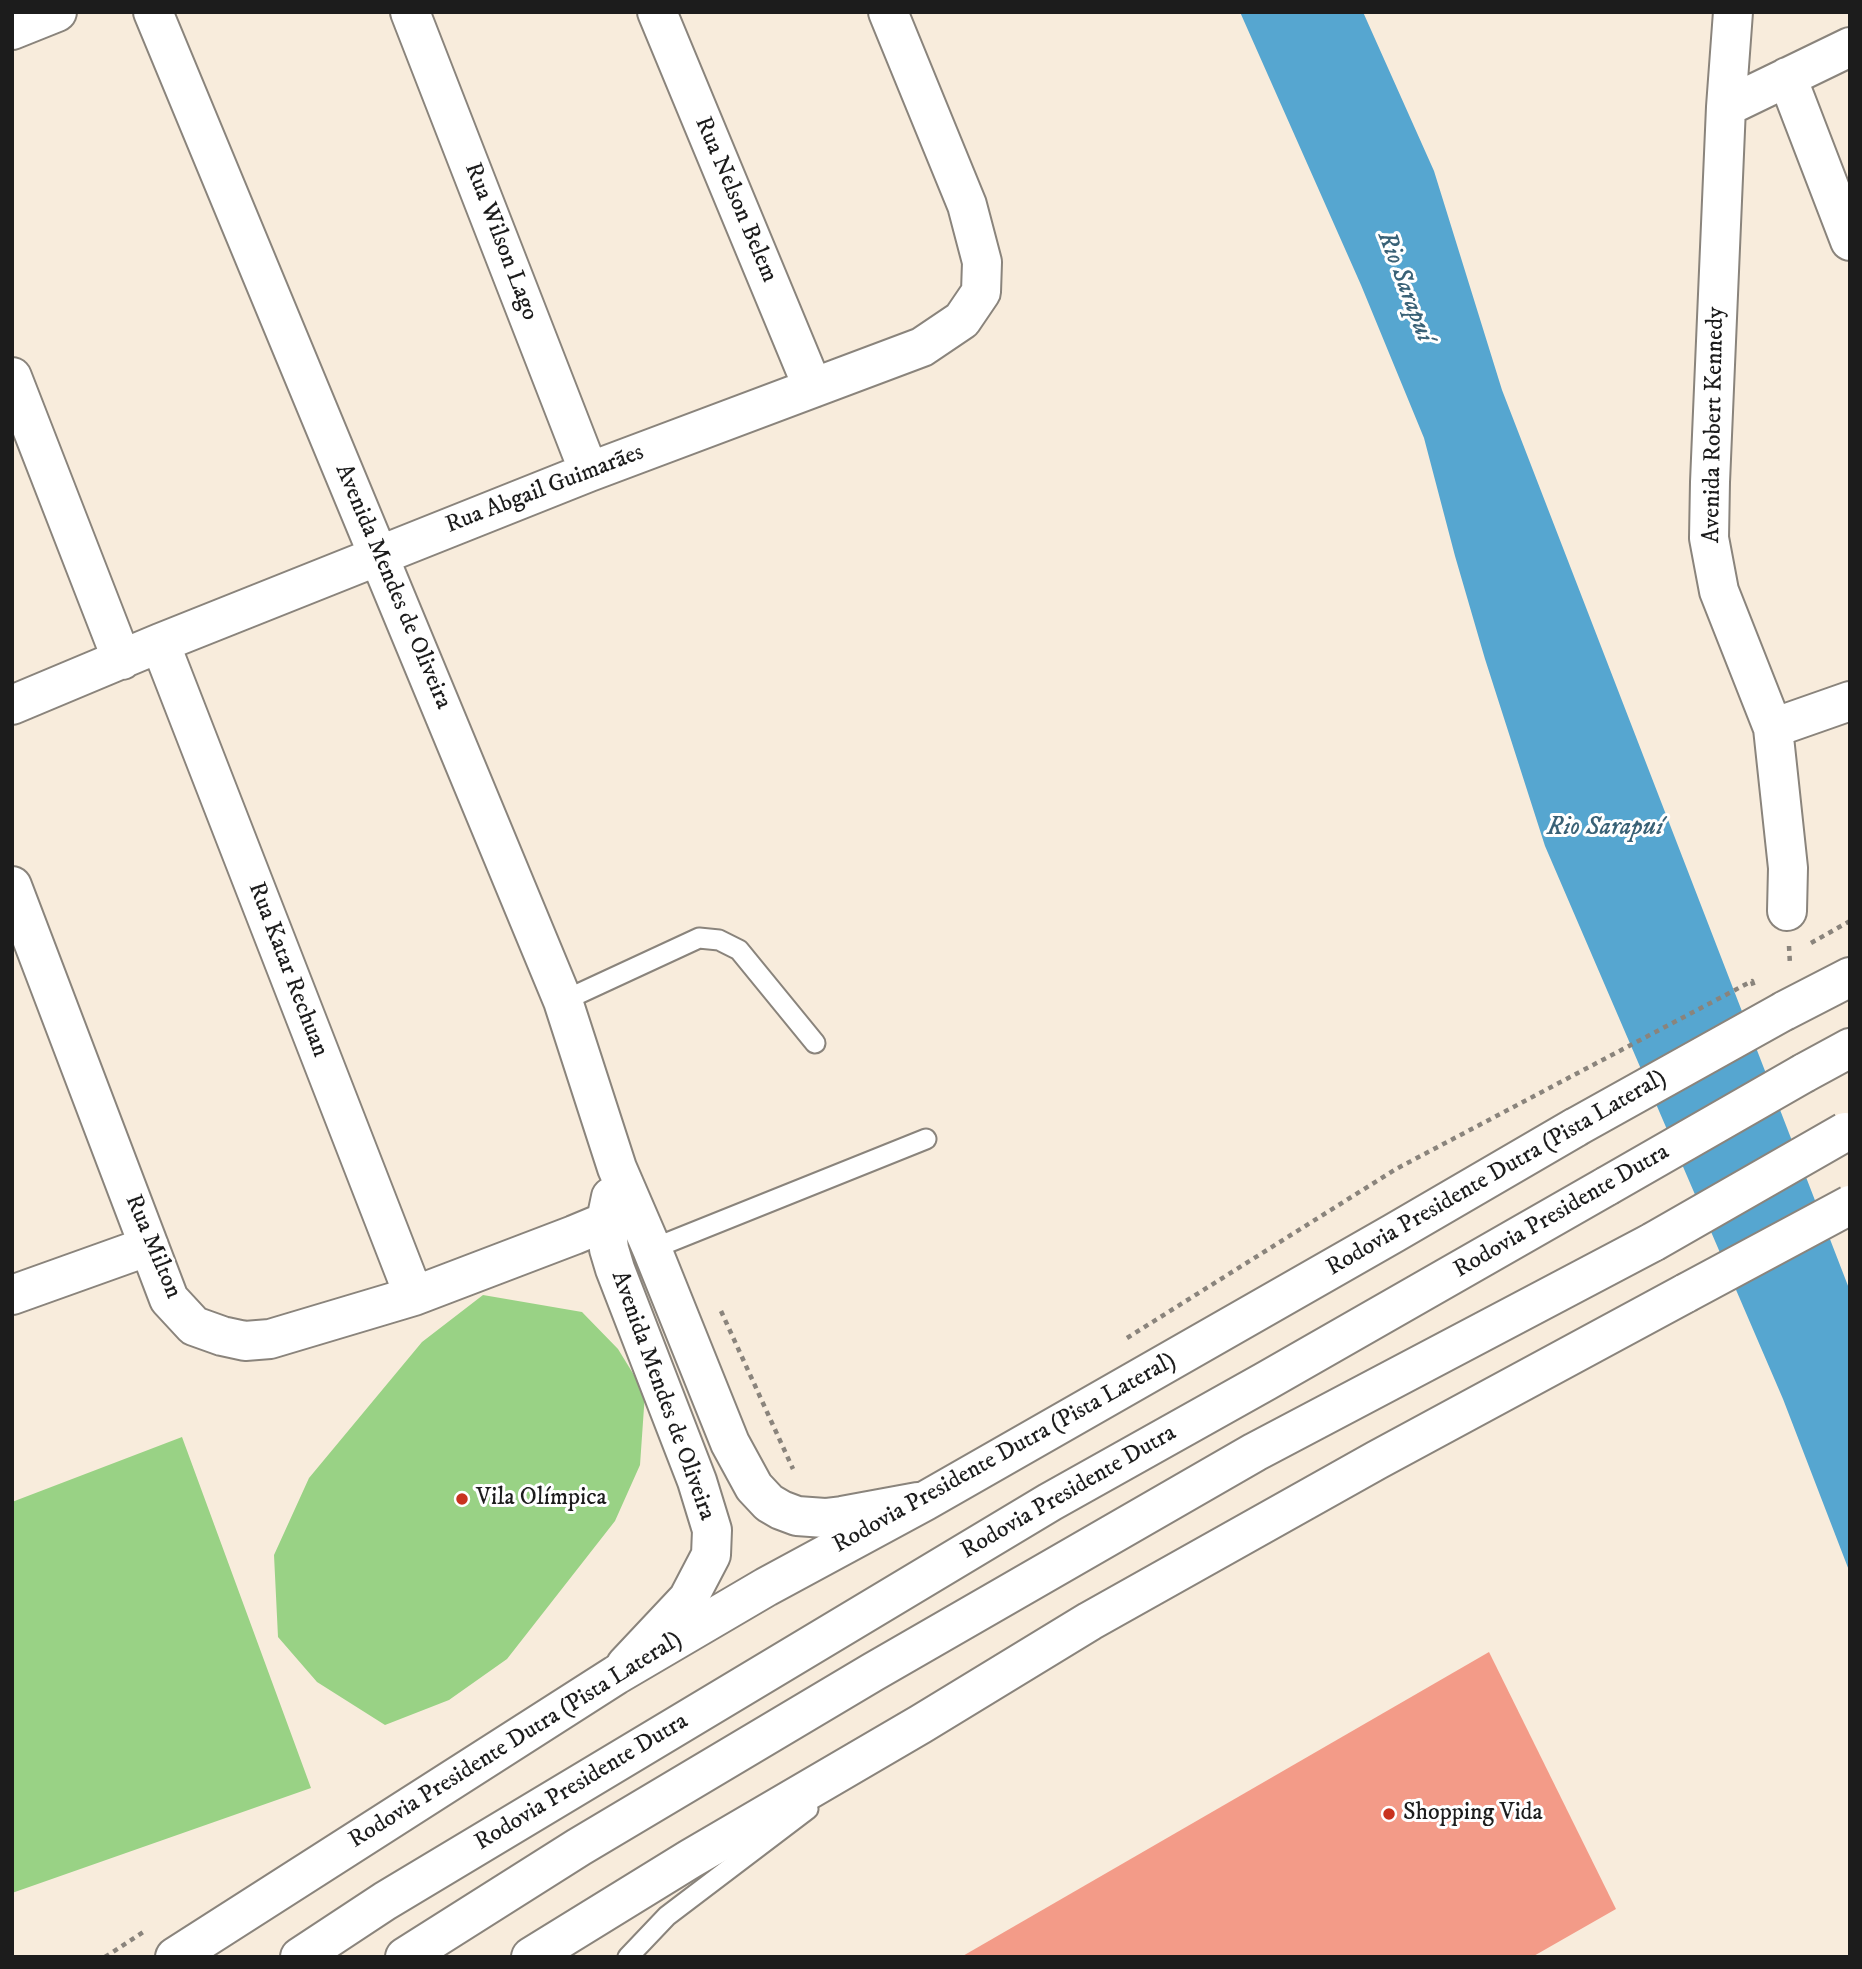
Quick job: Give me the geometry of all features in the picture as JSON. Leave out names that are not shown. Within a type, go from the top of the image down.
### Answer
[{"type":"main road","points":[[12,30],[57,12]]},
{"type":"main road","name":"Avenida Mendes de Oliveira","points":[[153,12],[563,1001],[617,1168],[620,1215],[609,1249],[697,1482],[712,1530],[711,1555],[688,1599],[616,1675]]},
{"type":"main road","name":"Rua Wilson Lago","points":[[410,12],[589,472]]},
{"type":"main road","name":"Rua Nelson Belem","points":[[657,12],[813,388]]},
{"type":"main road","name":"Rua Abgail Guimarães","points":[[12,705],[589,472],[922,347],[962,320],[981,292],[982,262],[967,205],[888,12]]},
{"type":"main road","name":"Avenida Robert Kennedy","points":[[1733,12],[1726,107],[1709,538],[1719,591],[1773,728],[1788,868],[1787,911]]},
{"type":"main road","points":[[1726,107],[1850,47]]},
{"type":"main road","points":[[1787,77],[1850,241]]},
{"type":"main road","points":[[12,377],[122,660]]},
{"type":"main road","name":"Rua Katar Rechuan","points":[[160,643],[414,1296]]},
{"type":"main road","points":[[1773,728],[1850,701]]},
{"type":"main road","name":"Rua Milton","points":[[12,886],[169,1299],[194,1326],[222,1336],[245,1340],[270,1339],[414,1296],[620,1215]]},
{"type":"main road","name":"Rodovia Presidente Dutra (Pista Lateral)","points":[[175,1957],[616,1675],[766,1587],[925,1501],[1576,1127],[1850,977]]},
{"type":"main road","name":"Rodovia Presidente Dutra","points":[[300,1957],[385,1901],[1050,1502],[1850,1048]]},
{"type":"main road","points":[[405,1957],[579,1847],[873,1672],[1255,1452],[1653,1242],[1848,1130]]},
{"type":"main road","points":[[531,1957],[690,1858],[921,1724],[1090,1621],[1377,1460],[1850,1205]]},
{"type":"main road","name":"Avenida Mendes de Oliveira","points":[[620,1215],[652,1249],[730,1443],[754,1487],[769,1503],[797,1516],[825,1518],[925,1501]]},
{"type":"main road","points":[[12,1295],[149,1246]]},
{"type":"lane","points":[[563,1001],[699,938],[719,940],[739,950],[815,1044]]},
{"type":"lane","points":[[652,1249],[926,1139]]},
{"type":"lane","points":[[628,1957],[667,1916],[921,1724]]},
{"type":"path","points":[[1790,955],[1850,921]]},
{"type":"path","points":[[1118,1344],[1396,1169],[1752,981]]},
{"type":"path","points":[[721,1311],[796,1476]]},
{"type":"path","points":[[105,1957],[151,1927]]},
{"type":"green space","name":"Vila Olímpica","points":[[483,1295],[582,1312],[618,1349],[645,1393],[640,1465],[615,1521],[507,1659],[449,1700],[385,1725],[317,1682],[278,1637],[274,1555],[309,1478],[422,1342]]},
{"type":"green space","points":[[182,1437],[311,1788],[12,1893],[12,1502]]},
{"type":"water","name":"Rio Sarapuí","points":[[1240,12],[1363,12],[1434,171],[1502,390],[1850,1291],[1850,1573],[1783,1399],[1545,846],[1485,659],[1424,438],[1361,285]]},
{"type":"building","name":"Shopping Vida","points":[[1489,1652],[1616,1909],[1532,1957],[961,1957]]},
{"type":"place","name":"Vila Olímpica","points":[[462,1499]]},
{"type":"place","name":"Shopping Vida","points":[[1389,1814]]}]
